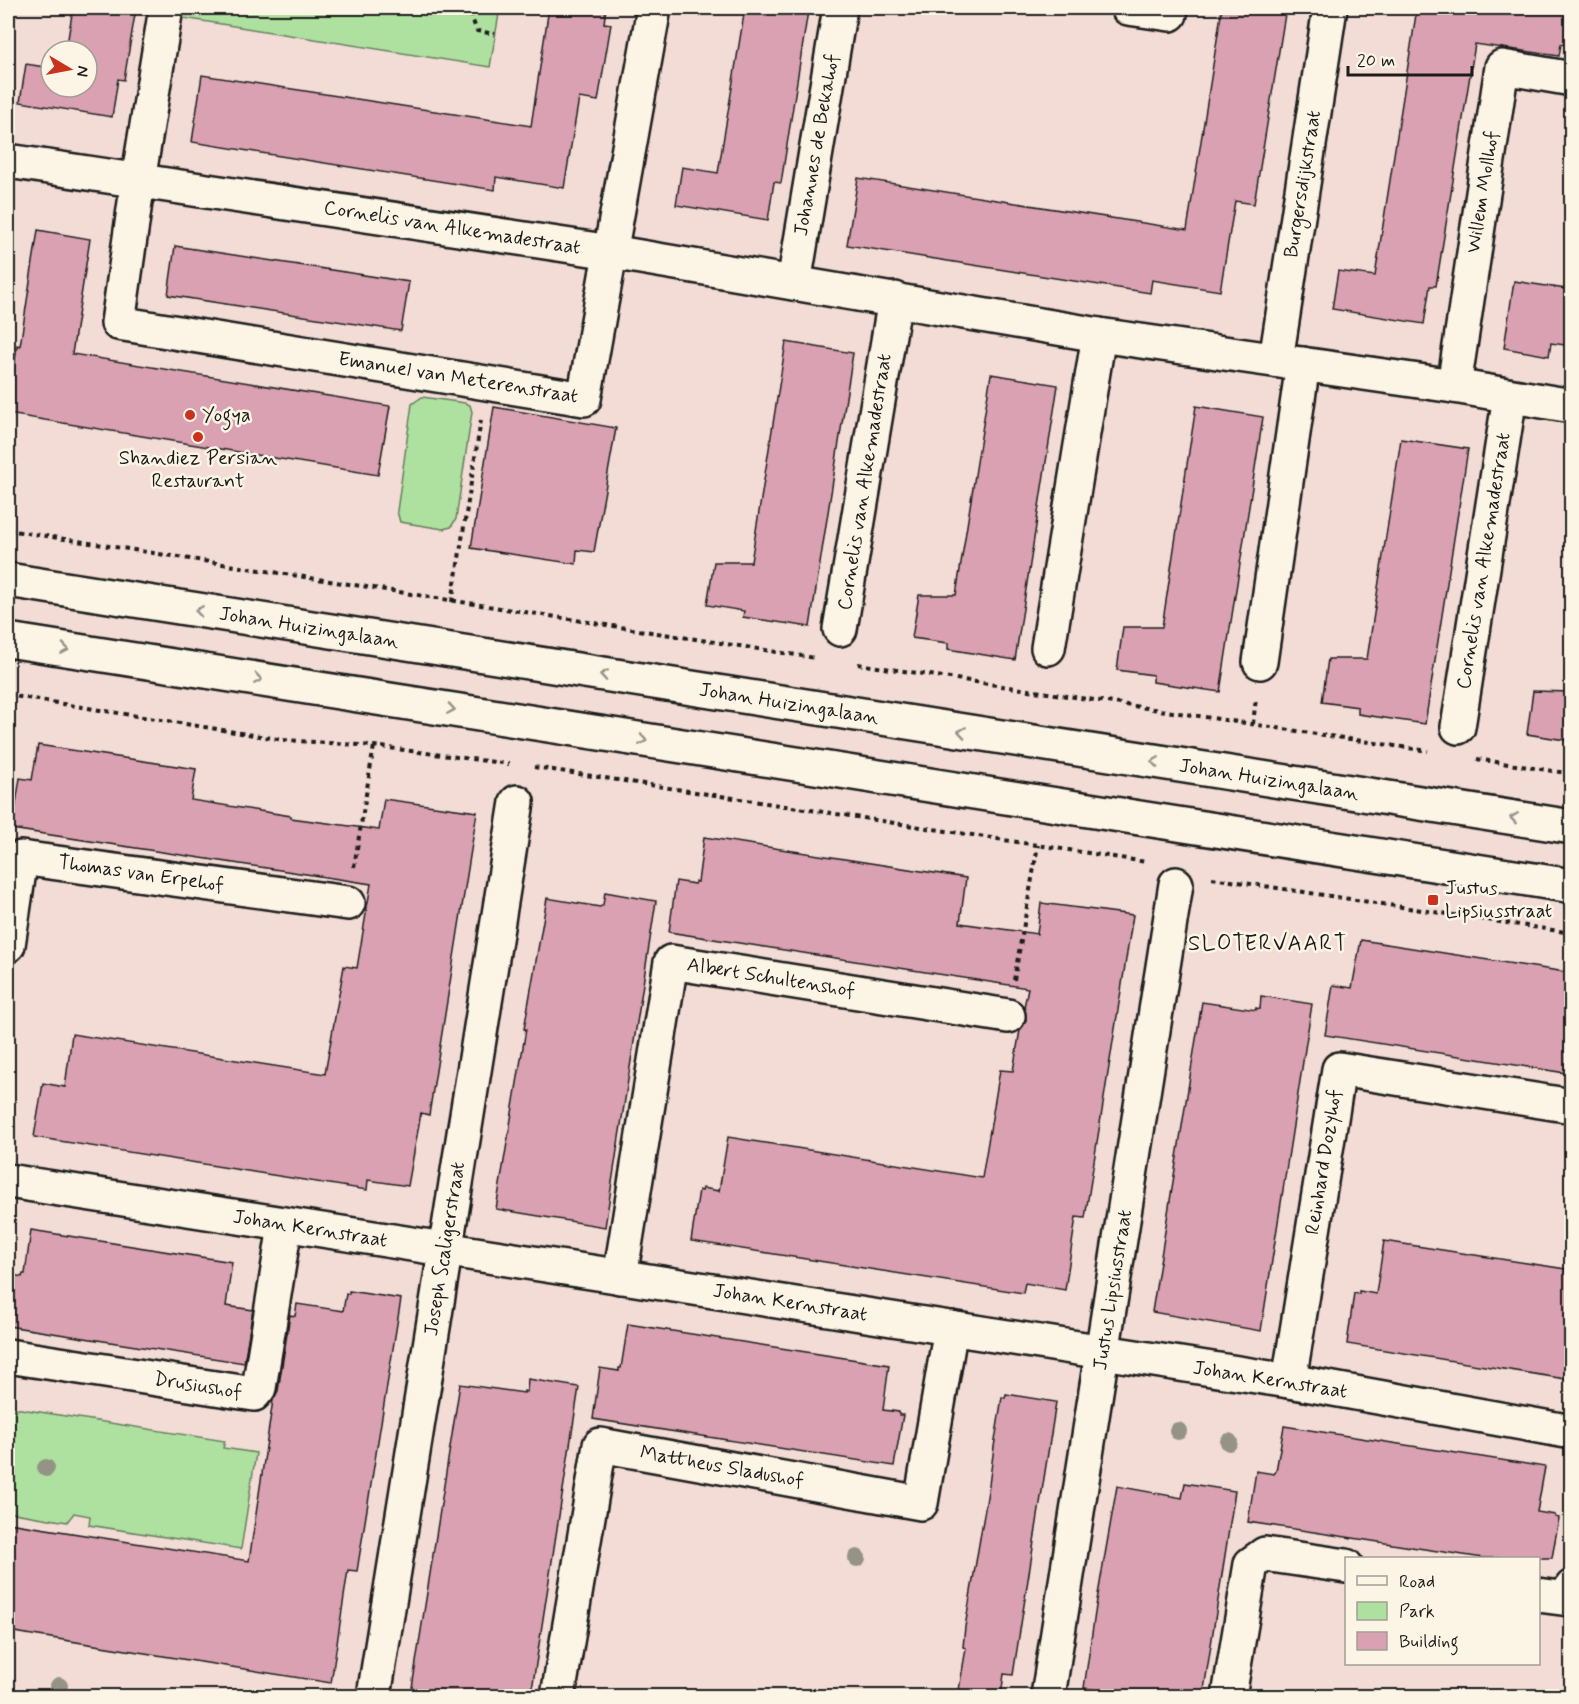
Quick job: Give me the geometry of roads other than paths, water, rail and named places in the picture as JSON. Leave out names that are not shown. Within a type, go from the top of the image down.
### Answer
[{"type":"street","points":[[138,181],[166,8]]},
{"type":"street","name":"Emanuel van Meterenstraat","points":[[138,181],[118,323],[584,399],[654,8]]},
{"type":"street","name":"Johannes de Bekahof","points":[[794,283],[840,8]]},
{"type":"street","points":[[1128,8],[1170,14],[1171,8]]},
{"type":"street","name":"Burgersdijkstraat","points":[[1290,362],[1330,8]]},
{"type":"street","name":"Willem Mollhof","points":[[1454,386],[1502,67],[1572,79]]},
{"type":"street","name":"Cornelis van Alkemadestraat","points":[[8,160],[611,252],[1099,335],[1454,386],[1572,406]]},
{"type":"street","name":"Cornelis van Alkemadestraat","points":[[840,629],[895,299]]},
{"type":"street","points":[[1048,648],[1099,335]]},
{"type":"street","points":[[1260,662],[1290,362]]},
{"type":"street","name":"Cornelis van Alkemadestraat","points":[[1462,742],[1510,396]]},
{"type":"street","name":"Johan Huizingalaan","points":[[8,580],[1572,827]]},
{"type":"street","points":[[8,640],[1572,886]]},
{"type":"street","name":"Joseph Scaligerstraat","points":[[375,1696],[444,1249],[517,802]]},
{"type":"street","name":"Thomas van Erpehof","points":[[8,945],[21,858],[348,903]]},
{"type":"street","name":"Justus Lipsiusstraat","points":[[1048,1696],[1104,1354],[1165,874]]},
{"type":"street","name":"Albert Schultenshof","points":[[620,1277],[670,962],[1008,1016]]},
{"type":"street","name":"Reinhard Dozyhof","points":[[1288,1381],[1339,1069],[1572,1106]]},
{"type":"street","name":"Johan Kernstraat","points":[[8,1181],[1288,1381],[1572,1432]]},
{"type":"street","name":"Drusiushof","points":[[8,1356],[254,1394],[260,1388],[285,1226]]},
{"type":"street","name":"Mattheus Sladushof","points":[[558,1696],[600,1445],[921,1503],[951,1328]]},
{"type":"street","points":[[1229,1696],[1251,1564],[1265,1554],[1345,1566]]},
{"type":"street","points":[[1540,1595],[1569,1599],[1572,1587]]},
{"type":"place","name":"Yogya","points":[[190,415]]},
{"type":"place","name":"Shandiez Persian Restaurant","points":[[198,437]]},
{"type":"place","name":"Justus Lipsiusstraat","points":[[1433,900]]},
{"type":"district","name":"SLOTERVAART","points":[[1268,944]]}]
